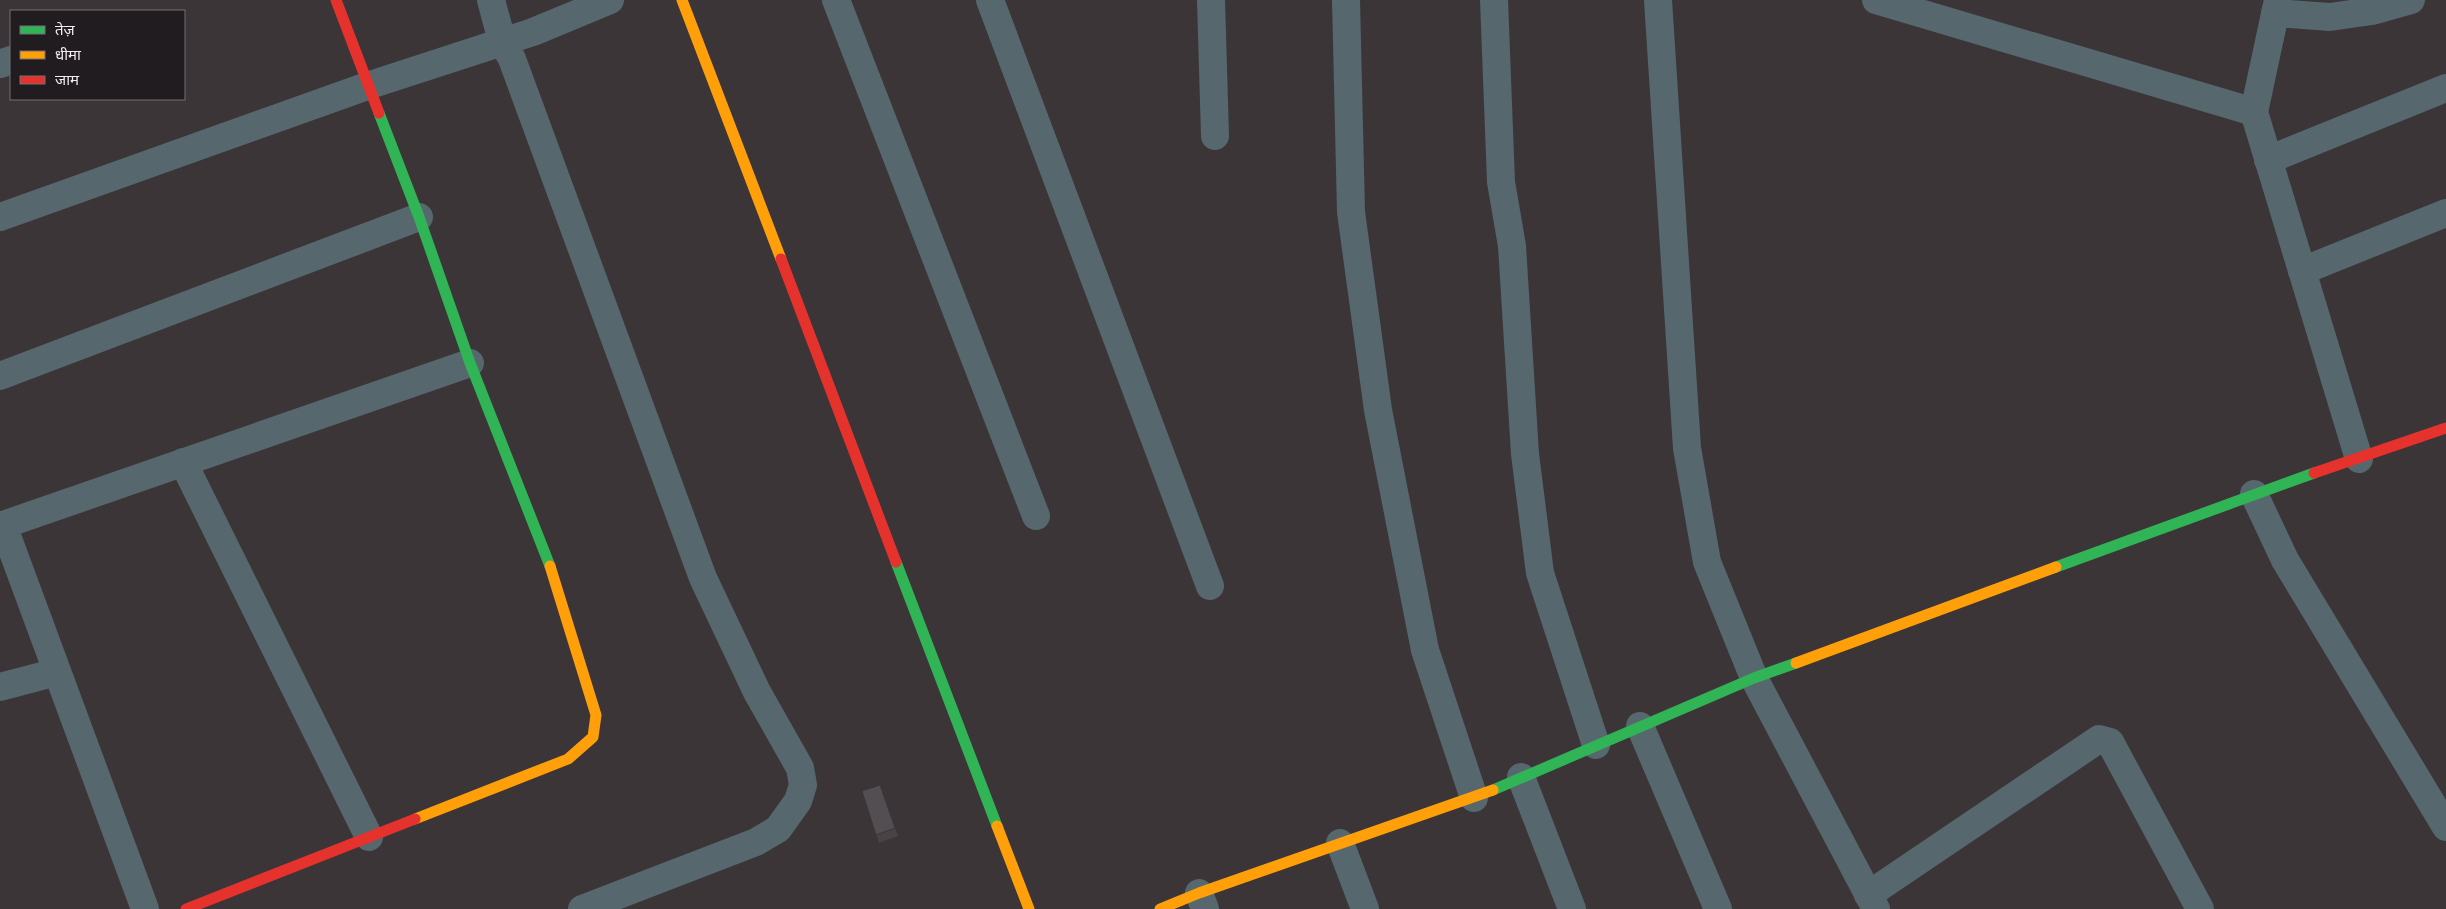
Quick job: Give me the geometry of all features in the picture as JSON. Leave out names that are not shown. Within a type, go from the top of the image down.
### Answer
[{"type":"street","points":[[186,909],[568,759],[593,737],[596,715],[551,570],[470,363],[419,217],[336,0]]},
{"type":"street","points":[[491,0],[502,41],[512,59],[702,578],[757,692],[800,768],[803,784],[798,802],[778,829],[756,842],[582,909]]},
{"type":"street","points":[[0,217],[370,85],[533,32],[610,0]]},
{"type":"street","points":[[682,0],[1029,909]]},
{"type":"street","points":[[836,0],[1036,516]]},
{"type":"street","points":[[990,0],[1210,586]]},
{"type":"street","points":[[1211,0],[1215,136]]},
{"type":"street","points":[[1346,0],[1351,212],[1378,410],[1425,650],[1474,798]]},
{"type":"street","points":[[1494,0],[1501,182],[1512,246],[1525,454],[1539,564],[1596,745]]},
{"type":"street","points":[[1658,0],[1687,448],[1708,562],[1754,678],[1872,902],[2099,739],[2110,742],[2200,909]]},
{"type":"street","points":[[1876,0],[2254,112]]},
{"type":"street","points":[[2359,460],[2254,112],[2276,6],[2330,17],[2372,11],[2411,0]]},
{"type":"street","points":[[2268,160],[2446,88]]},
{"type":"street","points":[[2302,271],[2446,213]]},
{"type":"street","points":[[0,376],[419,217]]},
{"type":"street","points":[[145,909],[1,525],[470,363]]},
{"type":"street","points":[[1160,909],[1202,901],[1340,842],[1474,798],[1754,678],[2254,494],[2359,460],[2446,428]]},
{"type":"street","points":[[183,462],[369,837]]},
{"type":"street","points":[[2254,494],[2285,560],[2446,826]]},
{"type":"street","points":[[0,687],[57,672]]},
{"type":"street","points":[[1640,726],[1718,909]]},
{"type":"street","points":[[1521,777],[1572,909]]},
{"type":"street","points":[[1340,842],[1365,909]]},
{"type":"building","points":[[880,785],[895,828],[876,835],[862,791]]},
{"type":"traffic: fast","points":[[379,113],[419,217],[470,363],[550,566]]},
{"type":"traffic: fast","points":[[2056,567],[2314,473]]},
{"type":"traffic: fast","points":[[896,562],[997,826]]},
{"type":"traffic: fast","points":[[1493,790],[1754,678],[1796,663]]},
{"type":"traffic: slow","points":[[682,0],[781,259]]},
{"type":"traffic: slow","points":[[415,819],[568,759],[593,737],[596,715],[550,566]]},
{"type":"traffic: slow","points":[[1796,663],[2056,567]]},
{"type":"traffic: slow","points":[[1160,909],[1199,893],[1493,790]]},
{"type":"traffic: slow","points":[[997,826],[1029,909]]},
{"type":"traffic: jam","points":[[336,0],[379,113]]},
{"type":"traffic: jam","points":[[781,259],[896,562]]},
{"type":"traffic: jam","points":[[2314,473],[2446,428]]},
{"type":"traffic: jam","points":[[186,909],[415,819]]}]
